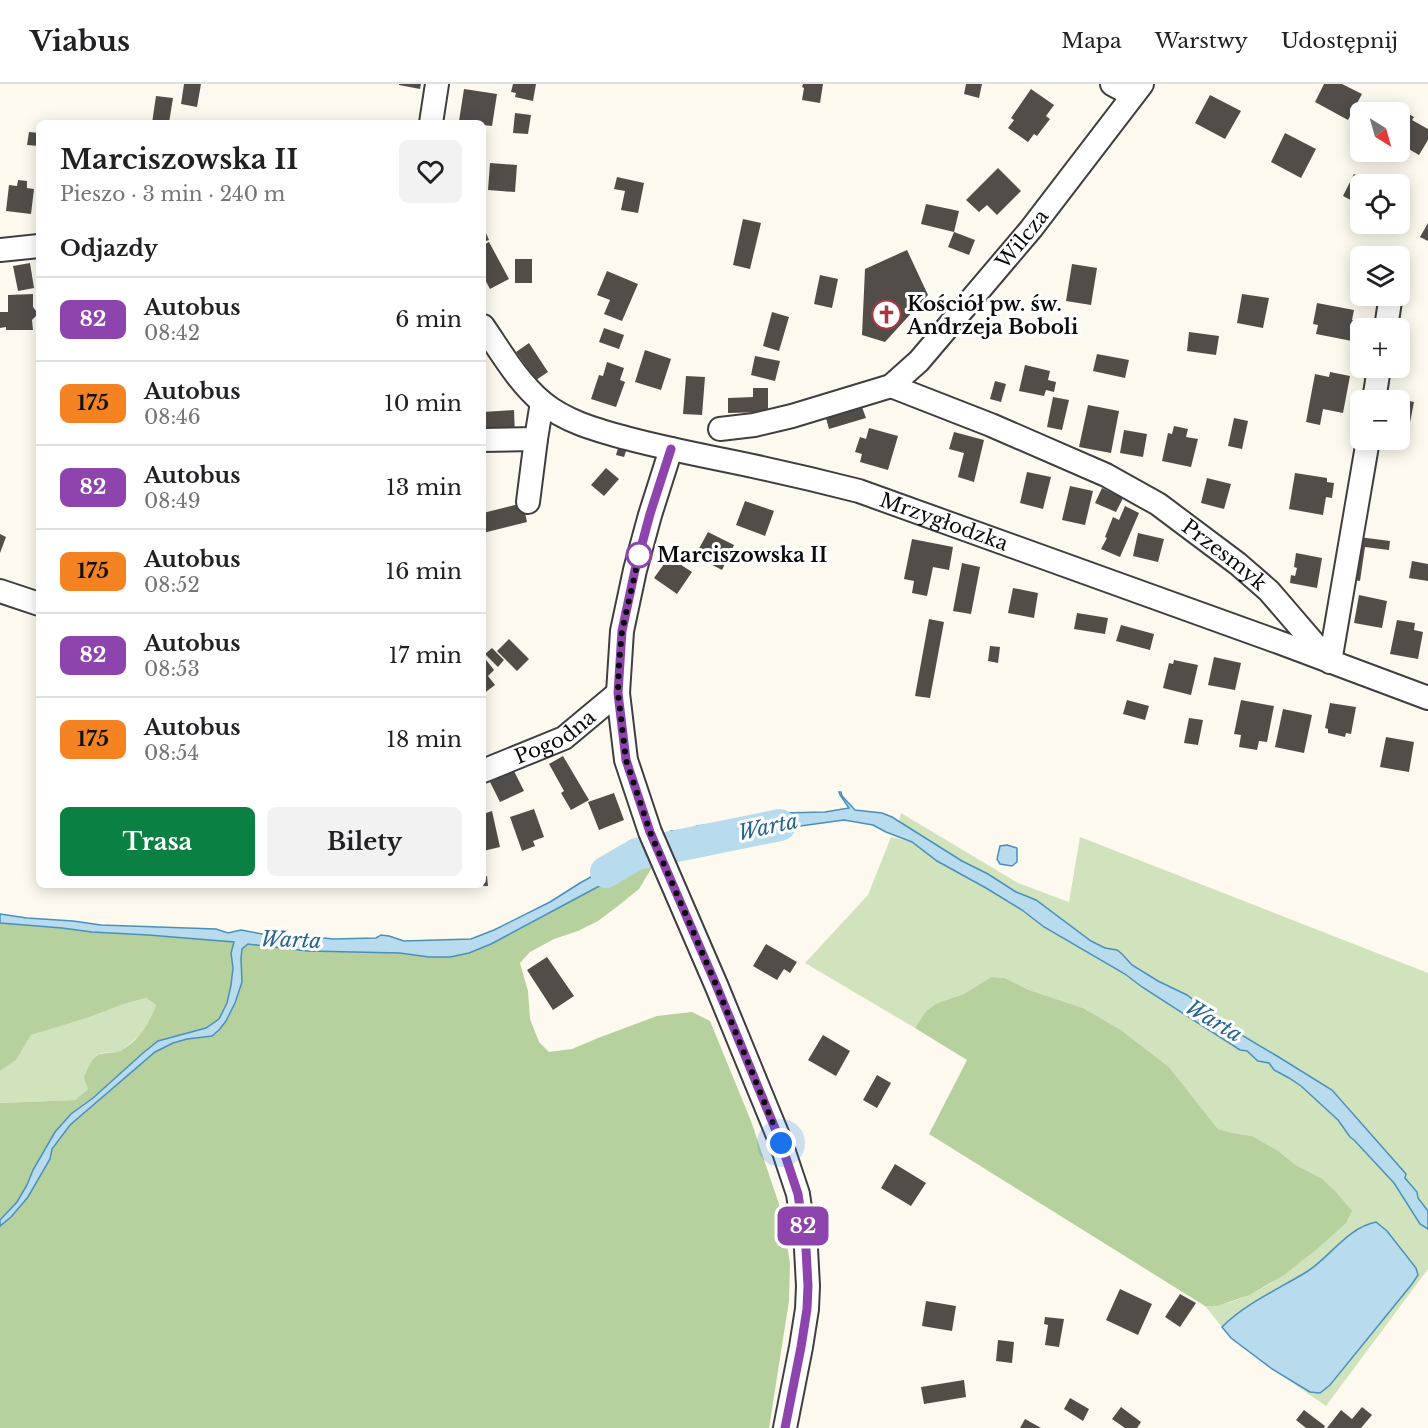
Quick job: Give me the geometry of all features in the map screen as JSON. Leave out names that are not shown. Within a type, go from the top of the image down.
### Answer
[{"type":"street","points":[[431,120],[437,84]]},
{"type":"street","points":[[1112,84],[1137,90]]},
{"type":"street","name":"Wilcza","points":[[891,386],[926,353],[1031,229],[1137,90]]},
{"type":"street","points":[[0,250],[36,246]]},
{"type":"street","name":"Mrzygłodzka","points":[[486,330],[516,373],[542,402],[583,425],[671,449],[799,475],[859,491],[1082,570],[1428,699]]},
{"type":"street","points":[[720,429],[754,425],[792,416],[891,386]]},
{"type":"street","name":"Przesmyk","points":[[891,386],[991,425],[1106,475],[1158,504],[1238,564],[1269,591],[1330,662]]},
{"type":"street","points":[[528,502],[542,402]]},
{"type":"street","points":[[486,440],[536,439]]},
{"type":"street","points":[[671,449],[635,570],[622,631],[618,693],[626,760],[650,832],[781,1143],[798,1194],[806,1249],[807,1309],[785,1428]]},
{"type":"street","points":[[1330,662],[1366,450]]},
{"type":"street","points":[[0,591],[36,603]]},
{"type":"street","name":"Pogodna","points":[[486,770],[564,738],[618,693]]},
{"type":"green space","points":[[901,813],[1018,883],[1069,902],[1080,837],[1428,973],[1428,1211],[1417,1192],[1405,1178],[1405,1174],[1332,1090],[1228,1027],[1187,995],[1132,965],[1122,954],[1091,941],[1036,900],[1016,892],[962,861],[899,821]]},
{"type":"green space","points":[[891,837],[912,842],[937,861],[986,888],[1022,910],[1044,927],[1125,974],[1240,1050],[1247,1051],[1258,1061],[1269,1063],[1274,1070],[1301,1086],[1338,1120],[1355,1142],[1394,1183],[1420,1224],[1428,1229],[1428,1269],[1326,1406],[1272,1369],[1310,1392],[1320,1393],[1330,1385],[1412,1284],[1418,1275],[1416,1268],[1387,1231],[1376,1222],[1366,1225],[1348,1236],[1308,1271],[1252,1303],[1222,1327],[1205,1306],[1236,1300],[1265,1287],[1316,1250],[1321,1178],[1296,1165],[1277,1150],[1252,1136],[1218,1129],[1169,1067],[1121,1030],[1083,1008],[1029,990],[1005,978],[991,977],[964,994],[937,1003],[926,1011],[915,1028],[805,963],[868,895]]},
{"type":"green space","points":[[647,857],[654,864],[639,889],[598,921],[554,939],[530,952],[520,963],[528,991],[530,1019],[539,1042],[549,1052],[572,1049],[657,1016],[692,1012],[710,1021],[751,1121],[783,1216],[790,1264],[789,1301],[769,1428],[0,1428],[0,1226],[11,1217],[33,1190],[50,1159],[52,1149],[70,1125],[155,1052],[187,1039],[211,1036],[219,1030],[235,1003],[242,982],[242,949],[248,944],[308,951],[400,953],[429,957],[491,944],[605,883]]},
{"type":"green space","points":[[0,923],[234,942],[231,953],[233,968],[231,985],[227,1003],[219,1019],[206,1028],[158,1041],[93,1098],[71,1114],[55,1132],[17,1202],[0,1220],[0,1103],[75,1100],[88,1089],[84,1078],[95,1057],[120,1051],[134,1041],[147,1025],[156,1005],[146,998],[31,1035],[16,1060],[0,1071]]},
{"type":"green space","points":[[991,977],[1005,978],[1029,990],[1083,1008],[1121,1030],[1169,1067],[1218,1129],[1252,1136],[1277,1150],[1296,1165],[1321,1178],[1352,1211],[1346,1223],[1284,1275],[1250,1295],[1217,1306],[1205,1306],[929,1134],[967,1060],[915,1028],[926,1011],[937,1003],[964,994]]},
{"type":"green space","points":[[146,998],[156,1005],[151,1020],[140,1035],[120,1052],[101,1053],[88,1089],[75,1100],[0,1103],[0,1071],[16,1060],[31,1035]]},
{"type":"water","points":[[839,792],[855,810],[882,813],[892,817],[962,861],[1016,892],[1036,900],[1091,941],[1105,948],[1117,950],[1132,965],[1187,995],[1228,1027],[1332,1090],[1406,1174],[1405,1178],[1417,1192],[1418,1198],[1428,1211],[1428,1229],[1420,1224],[1394,1183],[1350,1137],[1338,1120],[1301,1086],[1274,1070],[1269,1063],[1258,1061],[1247,1051],[1240,1050],[1125,974],[1044,927],[1022,910],[937,861],[912,842],[873,825],[844,820],[757,832],[740,842],[737,819],[849,808]]},
{"type":"water","points":[[720,823],[723,845],[699,849],[682,855],[671,831]]},
{"type":"water","points":[[1007,845],[1017,848],[1017,862],[1012,866],[1000,864],[997,859],[1000,846]]},
{"type":"water","points":[[643,848],[647,857],[605,883],[491,944],[469,953],[450,957],[429,957],[400,953],[308,951],[248,944],[242,949],[242,982],[235,1003],[219,1030],[212,1036],[187,1039],[155,1052],[70,1125],[52,1149],[50,1159],[28,1197],[0,1226],[0,1220],[17,1202],[55,1132],[71,1114],[93,1098],[158,1041],[206,1028],[219,1019],[227,1003],[231,985],[233,968],[231,953],[234,942],[0,923],[0,914],[101,925],[216,929],[228,933],[241,930],[262,934],[288,934],[333,939],[376,938],[381,935],[404,941],[471,939],[550,902]]},
{"type":"water","points":[[1376,1222],[1387,1231],[1416,1268],[1418,1275],[1330,1385],[1320,1393],[1310,1392],[1272,1369],[1231,1338],[1222,1327],[1252,1303],[1308,1271],[1356,1230]]},
{"type":"building","points":[[184,84],[201,84],[197,107],[181,104]]},
{"type":"building","points":[[399,84],[421,84],[420,89]]},
{"type":"building","points":[[513,84],[536,84],[533,101],[515,97],[516,93],[511,92]]},
{"type":"building","points":[[803,84],[823,84],[820,103],[802,100]]},
{"type":"building","points":[[966,84],[982,84],[979,98],[964,94]]},
{"type":"building","points":[[1324,84],[1342,84],[1362,94],[1358,102],[1350,102],[1348,120],[1315,102]]},
{"type":"building","points":[[464,89],[497,94],[492,126],[486,125],[486,120],[459,120]]},
{"type":"building","points":[[1031,89],[1054,105],[1046,116],[1050,119],[1037,136],[1034,134],[1028,142],[1008,128],[1014,120],[1011,118]]},
{"type":"building","points":[[1210,95],[1241,111],[1225,139],[1195,123]]},
{"type":"building","points":[[156,96],[173,98],[169,120],[152,120]]},
{"type":"building","points":[[515,113],[531,115],[528,134],[513,133]]},
{"type":"building","points":[[1410,115],[1414,117],[1412,120],[1428,129],[1428,140],[1419,155],[1410,150]]},
{"type":"building","points":[[29,132],[36,133],[36,146],[27,145]]},
{"type":"building","points":[[1285,133],[1316,149],[1301,178],[1271,162]]},
{"type":"building","points":[[490,163],[517,165],[515,192],[488,190]]},
{"type":"building","points":[[998,168],[1021,191],[997,215],[987,205],[979,212],[966,200]]},
{"type":"building","points":[[617,177],[644,183],[638,213],[621,210],[625,191],[614,189]]},
{"type":"building","points":[[18,180],[27,181],[27,188],[34,189],[31,214],[6,211],[9,185],[17,186]]},
{"type":"building","points":[[1350,182],[1350,200],[1343,196]]},
{"type":"building","points":[[926,204],[959,211],[954,232],[921,224]]},
{"type":"building","points":[[743,219],[761,223],[750,269],[733,265]]},
{"type":"building","points":[[1428,223],[1428,241],[1420,237]]},
{"type":"building","points":[[954,232],[975,240],[969,255],[948,247]]},
{"type":"building","points":[[489,242],[509,279],[490,289],[486,282],[486,244]]},
{"type":"building","name":"Kościół pw. św. Andrzeja Boboli","points":[[907,250],[928,295],[885,342],[862,335],[865,269]]},
{"type":"building","points":[[515,259],[532,259],[532,283],[515,283]]},
{"type":"building","points":[[30,263],[34,288],[18,291],[13,266]]},
{"type":"building","points":[[1072,264],[1097,268],[1091,305],[1066,301]]},
{"type":"building","points":[[607,271],[638,284],[622,321],[604,314],[610,300],[597,295]]},
{"type":"building","points":[[820,275],[838,279],[832,308],[814,304]]},
{"type":"building","points":[[33,294],[36,316],[32,320],[33,330],[0,328],[0,312],[8,312],[8,295]]},
{"type":"building","points":[[1242,294],[1269,298],[1263,328],[1237,323]]},
{"type":"building","points":[[1317,303],[1354,310],[1352,318],[1350,318],[1350,341],[1316,334],[1318,325],[1313,324]]},
{"type":"building","points":[[772,312],[789,317],[779,351],[763,346]]},
{"type":"building","points":[[604,328],[624,335],[619,349],[599,342]]},
{"type":"building","points":[[1189,332],[1219,336],[1216,355],[1187,351]]},
{"type":"building","points":[[529,343],[548,372],[536,380],[516,352]]},
{"type":"building","points":[[645,350],[671,359],[661,390],[635,382]]},
{"type":"building","points":[[1097,354],[1129,360],[1125,378],[1093,371]]},
{"type":"building","points":[[755,356],[780,361],[775,381],[751,375]]},
{"type":"building","points":[[607,362],[624,368],[620,380],[625,382],[616,407],[591,399],[599,375],[603,376]]},
{"type":"building","points":[[1025,365],[1050,371],[1048,380],[1056,382],[1054,392],[1046,390],[1044,396],[1019,391]]},
{"type":"building","points":[[1330,372],[1350,376],[1343,413],[1323,409],[1320,425],[1306,422],[1315,374],[1329,377]]},
{"type":"building","points":[[686,376],[705,377],[702,415],[683,414]]},
{"type":"building","points":[[995,381],[1006,384],[1001,402],[990,399]]},
{"type":"building","points":[[753,388],[768,388],[768,412],[728,413],[728,398],[753,397]]},
{"type":"building","points":[[1053,397],[1069,400],[1062,430],[1047,427]]},
{"type":"building","points":[[1410,401],[1414,402],[1410,422]]},
{"type":"building","points":[[1088,405],[1119,411],[1111,453],[1079,447]]},
{"type":"building","points":[[862,407],[866,418],[829,429],[826,418]]},
{"type":"building","points":[[514,410],[515,435],[486,436],[486,412]]},
{"type":"building","points":[[1234,418],[1248,421],[1242,449],[1228,446]]},
{"type":"building","points":[[1174,426],[1188,429],[1186,437],[1198,439],[1191,467],[1162,461],[1168,433],[1172,434]]},
{"type":"building","points":[[869,428],[898,436],[888,470],[860,462],[862,454],[855,452],[860,437],[866,439]]},
{"type":"building","points":[[1124,430],[1147,434],[1143,457],[1120,453]]},
{"type":"building","points":[[954,432],[984,440],[974,482],[958,477],[964,453],[949,449]]},
{"type":"building","points":[[618,448],[626,451],[624,457],[616,455]]},
{"type":"building","points":[[606,468],[619,479],[604,496],[591,485]]},
{"type":"building","points":[[1027,472],[1051,477],[1043,509],[1020,503]]},
{"type":"building","points":[[1295,473],[1327,478],[1327,482],[1334,483],[1332,498],[1326,497],[1323,515],[1289,509]]},
{"type":"building","points":[[1207,478],[1231,484],[1224,509],[1201,503]]},
{"type":"building","points":[[1070,486],[1093,491],[1085,525],[1062,520]]},
{"type":"building","points":[[1102,488],[1123,498],[1116,512],[1095,503]]},
{"type":"building","points":[[745,501],[774,511],[765,536],[736,525]]},
{"type":"building","points":[[523,503],[527,522],[486,532],[486,512]]},
{"type":"building","points":[[1125,506],[1139,513],[1120,557],[1101,549],[1113,517],[1119,520]]},
{"type":"building","points":[[708,532],[734,545],[722,570],[695,556]]},
{"type":"building","points":[[1138,533],[1164,539],[1158,562],[1133,556]]},
{"type":"building","points":[[0,534],[6,537],[0,553]]},
{"type":"building","points":[[1359,537],[1390,541],[1389,550],[1365,547],[1360,581],[1353,580]]},
{"type":"building","points":[[912,539],[953,547],[949,570],[933,567],[927,596],[912,593],[914,581],[904,579]]},
{"type":"building","points":[[1296,553],[1322,558],[1317,588],[1290,583],[1291,575],[1295,576],[1297,568],[1294,567]]},
{"type":"building","points":[[669,557],[692,572],[677,594],[654,578]]},
{"type":"building","points":[[1412,561],[1428,564],[1428,581],[1409,578]]},
{"type":"building","points":[[962,563],[980,567],[971,614],[953,611]]},
{"type":"building","points":[[1013,588],[1038,593],[1034,618],[1008,613]]},
{"type":"building","points":[[1359,595],[1387,601],[1382,628],[1354,623]]},
{"type":"building","points":[[1077,613],[1108,618],[1105,634],[1074,629]]},
{"type":"building","points":[[929,619],[944,622],[930,698],[915,696]]},
{"type":"building","points":[[1397,620],[1415,623],[1414,630],[1423,632],[1418,659],[1390,654]]},
{"type":"building","points":[[1121,625],[1154,634],[1150,650],[1116,641]]},
{"type":"building","points":[[509,639],[529,659],[517,671],[497,651]]},
{"type":"building","points":[[990,646],[1000,647],[998,663],[988,661]]},
{"type":"building","points":[[492,648],[504,660],[498,667],[486,653]]},
{"type":"building","points":[[1214,657],[1241,663],[1235,690],[1208,685]]},
{"type":"building","points":[[486,660],[494,670],[488,676],[495,685],[486,692]]},
{"type":"building","points":[[1174,660],[1198,665],[1191,695],[1163,688],[1169,663],[1173,664]]},
{"type":"building","points":[[1127,700],[1149,706],[1145,720],[1123,714]]},
{"type":"building","points":[[1241,700],[1274,706],[1267,742],[1259,741],[1257,750],[1239,747],[1241,735],[1234,734]]},
{"type":"building","points":[[1330,703],[1356,707],[1351,734],[1346,733],[1345,737],[1328,733],[1328,729],[1325,728]]},
{"type":"building","points":[[1283,709],[1312,715],[1304,753],[1275,747]]},
{"type":"building","points":[[1189,718],[1203,720],[1198,745],[1184,743]]},
{"type":"building","points":[[1386,737],[1414,742],[1409,772],[1380,767]]},
{"type":"building","points":[[563,756],[589,800],[571,810],[561,793],[564,791],[549,764]]},
{"type":"building","points":[[514,771],[524,791],[500,802],[490,782]]},
{"type":"building","points":[[614,793],[624,820],[599,830],[588,802]]},
{"type":"building","points":[[534,809],[544,837],[533,841],[535,846],[522,851],[510,817]]},
{"type":"building","points":[[492,811],[500,847],[486,850],[486,813]]},
{"type":"building","points":[[766,944],[797,962],[790,973],[784,969],[777,980],[753,966]]},
{"type":"building","points":[[547,957],[574,996],[553,1010],[527,970]]},
{"type":"building","points":[[823,1035],[850,1051],[836,1076],[808,1060]]},
{"type":"building","points":[[877,1075],[891,1083],[877,1108],[863,1100]]},
{"type":"building","points":[[895,1164],[926,1183],[911,1206],[881,1188]]},
{"type":"building","points":[[1120,1289],[1152,1304],[1138,1335],[1106,1320]]},
{"type":"building","points":[[1180,1294],[1196,1303],[1180,1327],[1165,1317]]},
{"type":"building","points":[[926,1301],[956,1306],[952,1331],[922,1326]]},
{"type":"building","points":[[1045,1317],[1064,1319],[1059,1347],[1045,1345],[1048,1325],[1044,1324]]},
{"type":"building","points":[[998,1340],[1014,1342],[1012,1363],[996,1361]]},
{"type":"building","points":[[964,1380],[966,1397],[924,1404],[921,1387]]},
{"type":"building","points":[[1070,1398],[1089,1409],[1083,1421],[1064,1409]]},
{"type":"building","points":[[1121,1407],[1141,1422],[1137,1428],[1125,1428],[1112,1419]]},
{"type":"building","points":[[1362,1407],[1372,1415],[1361,1428],[1327,1428],[1341,1410],[1352,1419]]},
{"type":"building","points":[[1304,1410],[1325,1426],[1324,1428],[1306,1428],[1296,1420]]},
{"type":"building","points":[[1025,1419],[1041,1428],[1020,1428]]},
{"type":"waterway","name":"Warta","points":[[606,872],[637,854],[780,825]]},
{"type":"bus line","name":"82","points":[[671,449],[635,570],[622,631],[618,693],[626,760],[650,832],[781,1143],[798,1194],[806,1249],[807,1309],[785,1428]]},
{"type":"place","name":"Kościół pw. św. Andrzeja Boboli","points":[[886,315]]},
{"type":"place","name":"Marciszowska II","points":[[639,555]]},
{"type":"route","points":[[639,555],[640,552],[622,631],[619,664],[618,693],[626,760],[650,832],[781,1143]]}]
